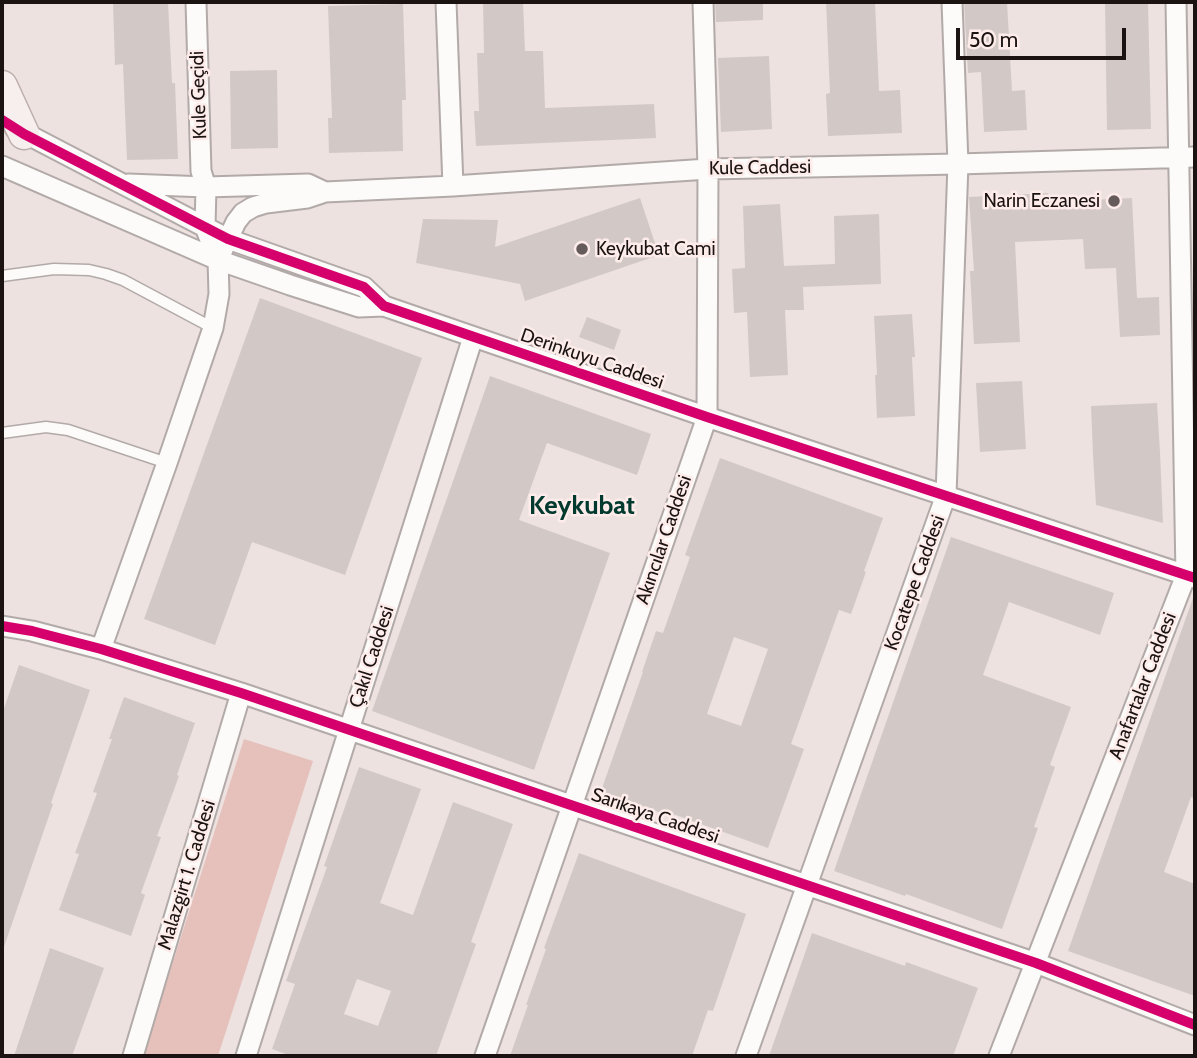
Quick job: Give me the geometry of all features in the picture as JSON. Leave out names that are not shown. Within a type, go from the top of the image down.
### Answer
[{"type":"main road","points":[[2,86],[13,127]]},
{"type":"street","name":"Kule Geçidi","points":[[196,2],[201,171],[206,187],[205,227]]},
{"type":"street","points":[[446,2],[453,186]]},
{"type":"street","name":"Akıncılar Caddesi","points":[[485,1056],[707,417],[708,169],[703,2]]},
{"type":"street","name":"Kocatepe Caddesi","points":[[746,1056],[946,495],[958,164],[952,2]]},
{"type":"street","name":"Anafartalar Caddesi","points":[[999,1056],[1191,577],[1186,157],[1176,2]]},
{"type":"street","name":"Derinkuyu Caddesi","points":[[13,127],[228,239],[364,288],[384,306]]},
{"type":"street","name":"Kule Caddesi","points":[[218,260],[243,213],[266,203],[307,198],[325,192],[708,169],[1186,157]]},
{"type":"street","name":"Derinkuyu Caddesi","points":[[2,166],[218,260],[290,285],[359,307],[384,306],[707,417],[1191,577]]},
{"type":"street","name":"Kule Caddesi","points":[[122,184],[206,187],[308,184],[325,192]]},
{"type":"street","points":[[101,649],[213,328],[219,293],[218,260],[205,227]]},
{"type":"street","name":"Çakıl Caddesi","points":[[246,1056],[473,337]]},
{"type":"street","name":"Sarıkaya Caddesi","points":[[2,626],[101,649],[241,693],[1036,963],[1195,1025]]},
{"type":"street","name":"Malazgirt 1. Caddesi","points":[[133,1056],[241,693]]},
{"type":"lane","points":[[2,276],[54,269],[89,270],[106,274],[123,280],[213,328]]},
{"type":"lane","points":[[2,433],[46,427],[68,430],[167,463]]},
{"type":"shaded area","points":[[244,739],[313,761],[218,1056],[143,1056]]},
{"type":"building","points":[[113,2],[168,2],[178,159],[127,160],[123,64],[115,65]]},
{"type":"building","points":[[523,2],[525,51],[543,51],[545,108],[654,104],[656,138],[476,146],[474,111],[479,111],[477,53],[484,53],[483,3]]},
{"type":"building","points":[[715,2],[763,2],[763,20],[716,22]]},
{"type":"building","points":[[826,2],[875,2],[879,91],[900,90],[902,133],[828,136],[826,94],[830,93]]},
{"type":"building","points":[[964,2],[1007,2],[1012,91],[1025,90],[1027,130],[984,132],[981,72],[968,73]]},
{"type":"building","points":[[1105,2],[1148,2],[1151,129],[1107,130]]},
{"type":"building","points":[[403,4],[406,100],[402,100],[403,151],[329,153],[328,118],[332,118],[328,6]]},
{"type":"building","points":[[769,56],[772,129],[721,132],[718,58]]},
{"type":"building","points":[[277,70],[278,148],[231,149],[230,71]]},
{"type":"building","points":[[1048,193],[1049,202],[1132,198],[1137,298],[1159,297],[1160,335],[1120,337],[1116,268],[1085,269],[1083,239],[1015,242],[1020,342],[974,344],[970,271],[974,271],[969,197]]},
{"type":"building","name":"Keykubat Cami","points":[[640,198],[659,255],[525,301],[520,284],[416,263],[423,219],[498,220],[495,247]]},
{"type":"building","points":[[780,204],[784,266],[835,264],[834,216],[879,214],[881,284],[803,287],[804,310],[785,310],[788,375],[750,377],[747,312],[734,313],[732,269],[745,268],[743,206]]},
{"type":"building","points":[[260,298],[422,358],[345,575],[252,542],[215,645],[144,619]]},
{"type":"building","points":[[912,314],[915,416],[877,418],[874,316]]},
{"type":"building","points":[[587,317],[621,330],[614,350],[579,337]]},
{"type":"building","points":[[490,376],[651,434],[637,475],[547,443],[519,520],[610,553],[534,770],[372,711]]},
{"type":"building","points":[[1022,381],[1026,449],[980,452],[976,383]]},
{"type":"building","points":[[1157,403],[1163,523],[1096,505],[1093,455],[1091,406]]},
{"type":"building","points":[[720,458],[883,518],[851,614],[839,610],[791,744],[804,749],[768,848],[601,791],[656,631],[663,633],[690,557],[685,555]],"holes":[[[734,637],[768,649],[741,726],[707,714]]]},
{"type":"building","points":[[951,537],[1114,593],[1100,635],[1009,602],[983,675],[1071,707],[1050,765],[1055,767],[1034,827],[1038,828],[1002,929],[834,871]]},
{"type":"building","points":[[1193,598],[1195,799],[1191,797],[1164,872],[1195,884],[1195,996],[1068,951]]},
{"type":"building","points":[[19,665],[90,690],[2,947],[2,714]]},
{"type":"building","points":[[124,697],[195,723],[157,836],[161,837],[141,893],[145,895],[131,936],[59,910],[79,854],[75,853],[97,793],[93,792]]},
{"type":"building","points":[[359,767],[421,789],[380,903],[413,915],[453,802],[513,824],[471,942],[476,944],[436,1056],[291,1056],[272,1049],[295,984],[286,981],[327,867],[324,866]],"holes":[[[357,979],[391,991],[378,1026],[344,1014]]]},
{"type":"building","points":[[579,853],[746,914],[713,1011],[708,1010],[692,1056],[510,1056],[546,949],[544,948]]},
{"type":"building","points":[[812,933],[978,988],[953,1056],[769,1056]]},
{"type":"building","points":[[50,948],[104,968],[72,1056],[14,1056]]},
{"type":"cycle path","points":[[2,120],[24,134],[228,239],[364,287],[384,306],[707,417],[1195,578]]},
{"type":"cycle path","points":[[2,626],[101,649],[241,693],[1036,963],[1195,1025]]},
{"type":"place","name":"Narin Eczanesi","points":[[1114,201]]},
{"type":"place","name":"Keykubat Cami","points":[[582,249]]},
{"type":"district","name":"Keykubat","points":[[582,506]]}]
